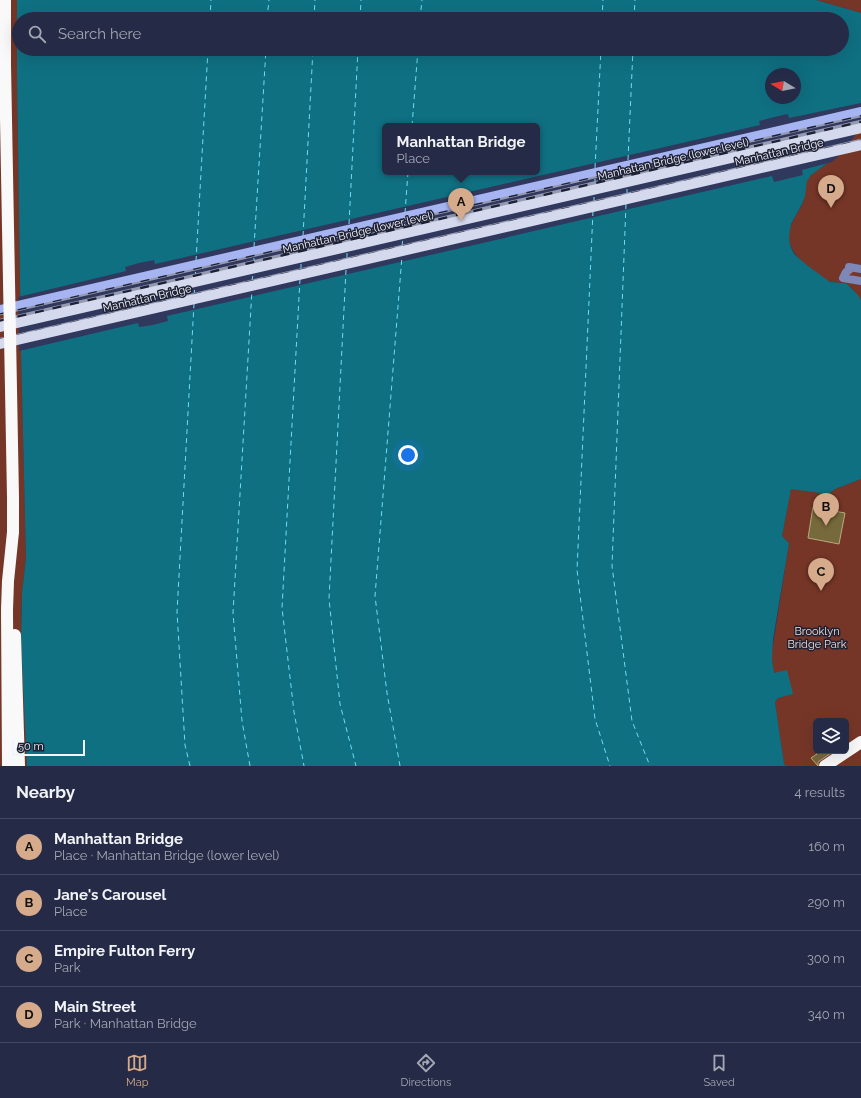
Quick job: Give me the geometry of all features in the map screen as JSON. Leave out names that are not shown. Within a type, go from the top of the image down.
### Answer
[{"type":"highway","points":[[5,0],[13,532],[20,766]]},
{"type":"highway","points":[[8,766],[7,610],[8,581],[13,532]]},
{"type":"highway","points":[[826,766],[861,742]]},
{"type":"main road","name":"Manhattan Bridge","points":[[0,309],[861,111]]},
{"type":"main road","name":"Manhattan Bridge (lower level)","points":[[0,327],[861,128]]},
{"type":"main road","name":"Manhattan Bridge","points":[[0,344],[861,145]]},
{"type":"street","points":[[861,269],[849,267],[849,270],[846,272],[844,278],[861,281]]},
{"type":"green space","points":[[0,0],[17,0],[17,12],[12,12],[12,56],[17,56],[21,351],[26,558],[21,614],[27,766],[0,766]]},
{"type":"green space","points":[[816,0],[861,0],[861,13]]},
{"type":"green space","points":[[861,124],[861,300],[847,285],[826,280],[804,263],[795,254],[789,237],[792,223],[803,202],[808,178],[830,161]]},
{"type":"green space","name":"Brooklyn Bridge Park","points":[[861,479],[861,766],[786,766],[784,764],[775,702],[778,698],[792,694],[774,673],[772,659],[789,543],[782,536],[791,488],[828,494],[835,489]]},
{"type":"shaded area","points":[[17,0],[816,0],[861,13],[861,124],[829,162],[811,175],[807,181],[805,196],[791,224],[789,237],[790,245],[794,254],[830,282],[847,284],[861,300],[861,479],[835,489],[828,494],[791,489],[782,536],[789,543],[773,639],[772,659],[774,673],[787,670],[793,694],[778,698],[775,702],[784,764],[786,766],[27,766],[21,642],[22,593],[26,558],[21,351],[17,56],[849,56],[849,12],[17,12]]},
{"type":"pier","points":[[861,103],[861,127],[845,150],[832,162],[802,170],[803,175],[774,182],[772,176],[167,316],[168,321],[153,325],[139,327],[138,323],[19,351],[18,297],[126,271],[125,267],[139,263],[154,260],[155,264],[760,125],[759,121],[774,117],[788,114],[789,118]]},
{"type":"building","points":[[813,507],[845,513],[839,544],[808,538]]},
{"type":"building","points":[[817,754],[830,754],[818,762],[818,766],[811,758]]},
{"type":"ferry route","points":[[210,12],[211,0]]},
{"type":"ferry route","points":[[268,12],[269,0]]},
{"type":"ferry route","points":[[314,12],[315,0]]},
{"type":"ferry route","points":[[360,12],[361,0]]},
{"type":"ferry route","points":[[421,12],[422,0]]},
{"type":"ferry route","points":[[602,12],[603,0]]},
{"type":"ferry route","points":[[634,12],[635,0]]},
{"type":"ferry route","points":[[196,261],[208,56]]},
{"type":"ferry route","points":[[254,247],[266,56]]},
{"type":"ferry route","points":[[303,236],[313,56]]},
{"type":"ferry route","points":[[349,224],[358,56]]},
{"type":"ferry route","points":[[412,123],[417,56]]},
{"type":"ferry route","points":[[595,168],[601,56]]},
{"type":"ferry route","points":[[628,160],[633,56]]},
{"type":"ferry route","points":[[627,176],[628,168]]},
{"type":"ferry route","points":[[405,213],[408,175]]},
{"type":"ferry route","points":[[595,175],[595,184]]},
{"type":"ferry route","points":[[627,188],[627,194]]},
{"type":"ferry route","points":[[594,193],[594,202]]},
{"type":"ferry route","points":[[626,204],[612,566],[632,721],[650,766]]},
{"type":"ferry route","points":[[593,211],[577,570],[595,719],[610,766]]},
{"type":"ferry route","points":[[404,229],[405,220]]},
{"type":"ferry route","points":[[348,232],[348,242]]},
{"type":"ferry route","points":[[402,246],[403,238]]},
{"type":"ferry route","points":[[302,243],[302,254]]},
{"type":"ferry route","points":[[347,252],[347,258]]},
{"type":"ferry route","points":[[254,254],[254,263]]},
{"type":"ferry route","points":[[400,766],[387,693],[375,596],[402,256]]},
{"type":"ferry route","points":[[301,263],[301,269]]},
{"type":"ferry route","points":[[195,277],[196,268]]},
{"type":"ferry route","points":[[346,270],[329,599],[340,704],[356,766]]},
{"type":"ferry route","points":[[252,281],[253,274]]},
{"type":"ferry route","points":[[300,279],[282,608],[294,712],[304,766]]},
{"type":"ferry route","points":[[194,295],[195,286]]},
{"type":"ferry route","points":[[250,766],[242,721],[233,613],[252,290]]},
{"type":"ferry route","points":[[190,766],[185,745],[177,612],[194,304]]},
{"type":"railway","points":[[0,313],[861,115]]},
{"type":"railway","points":[[0,321],[861,122]]},
{"type":"railway","points":[[0,340],[861,141]]},
{"type":"place","name":"Main Street","points":[[831,208]]},
{"type":"place","name":"Manhattan Bridge","points":[[461,221]]},
{"type":"place","name":"Jane's Carousel","points":[[826,526]]},
{"type":"place","name":"Empire Fulton Ferry","points":[[821,591]]}]
